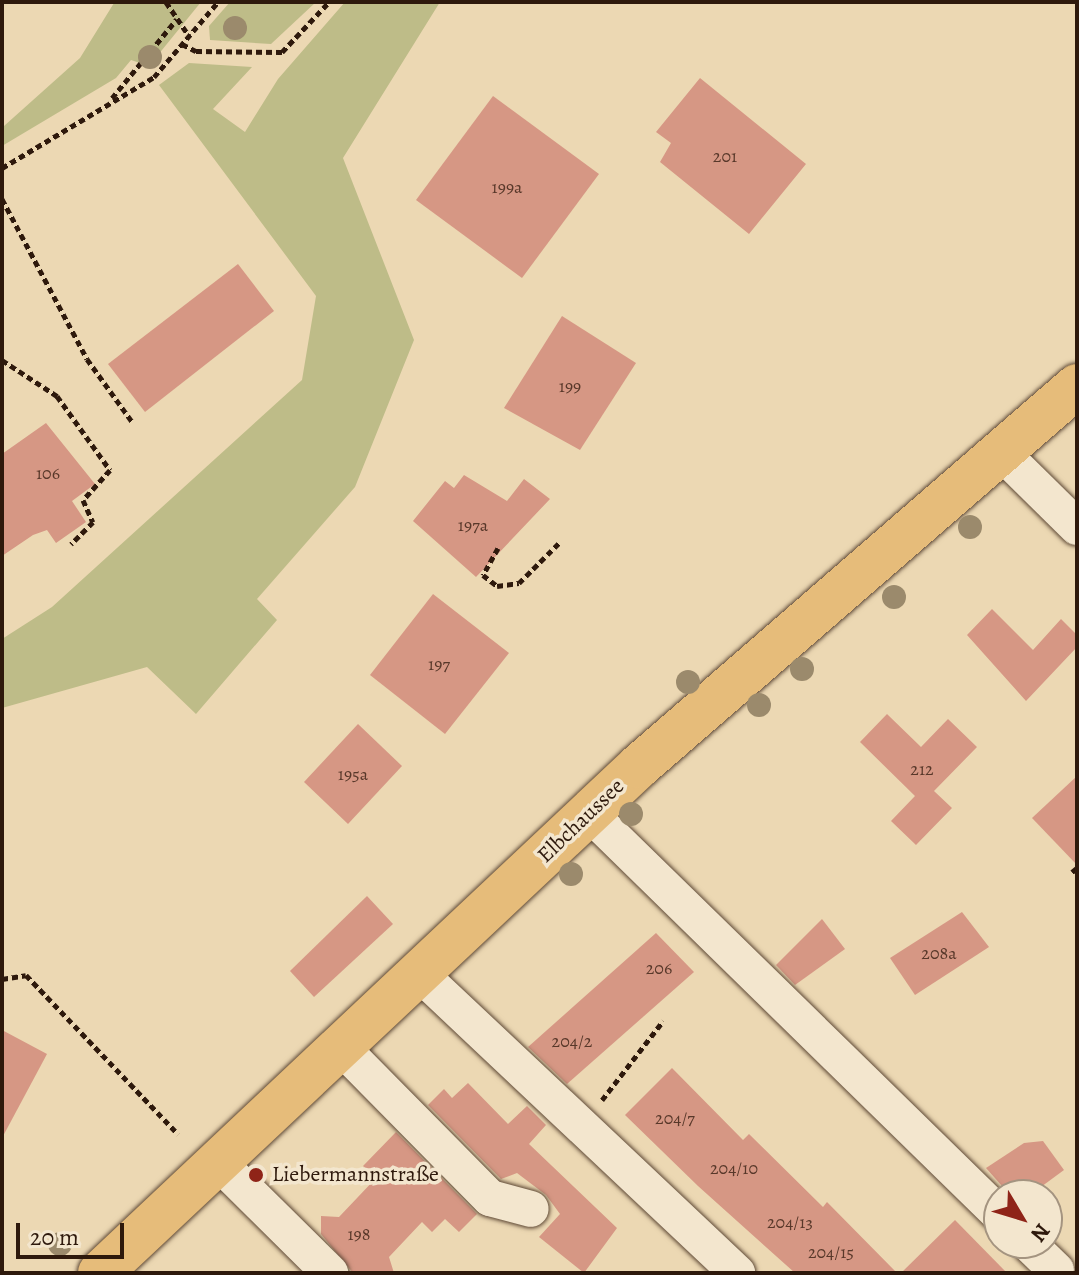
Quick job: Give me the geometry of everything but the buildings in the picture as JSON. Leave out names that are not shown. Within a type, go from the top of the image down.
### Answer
[{"type":"main road","name":"Elbchaussee","points":[[100,1273],[589,813],[1003,454],[1077,386]]},
{"type":"street","points":[[1003,454],[1077,527]]},
{"type":"street","points":[[589,813],[983,1198]]},
{"type":"street","points":[[420,974],[737,1273]]},
{"type":"street","points":[[342,1048],[490,1198],[531,1209]]},
{"type":"street","points":[[218,1162],[330,1273]]},
{"type":"street","points":[[1045,1259],[1056,1270]]},
{"type":"path","points":[[166,2],[189,36]]},
{"type":"path","points":[[2,168],[112,98],[154,77],[218,2]]},
{"type":"path","points":[[182,44],[196,51],[282,52],[329,2]]},
{"type":"path","points":[[112,98],[137,59],[177,19]]},
{"type":"path","points":[[2,199],[87,359],[133,423]]},
{"type":"path","points":[[2,360],[57,396],[110,470],[83,500],[93,522],[71,544]]},
{"type":"path","points":[[498,548],[483,575],[497,586],[519,583],[561,541]]},
{"type":"path","points":[[2,979],[26,975],[178,1134]]},
{"type":"path","points":[[582,1126],[663,1021]]},
{"type":"shaded area","points":[[201,2],[149,66],[131,60],[116,78],[2,146],[4,126],[80,58],[114,3]]},
{"type":"shaded area","points":[[230,2],[316,2],[271,44],[210,40],[209,26]]},
{"type":"shaded area","points":[[345,2],[440,2],[343,158],[414,340],[355,487],[257,599],[277,620],[196,714],[147,667],[2,708],[2,639],[52,607],[302,380],[316,296],[159,85],[189,63],[252,67],[213,109],[245,132],[278,79]]},
{"type":"place","name":"Liebermannstraße","points":[[256,1175]]}]
